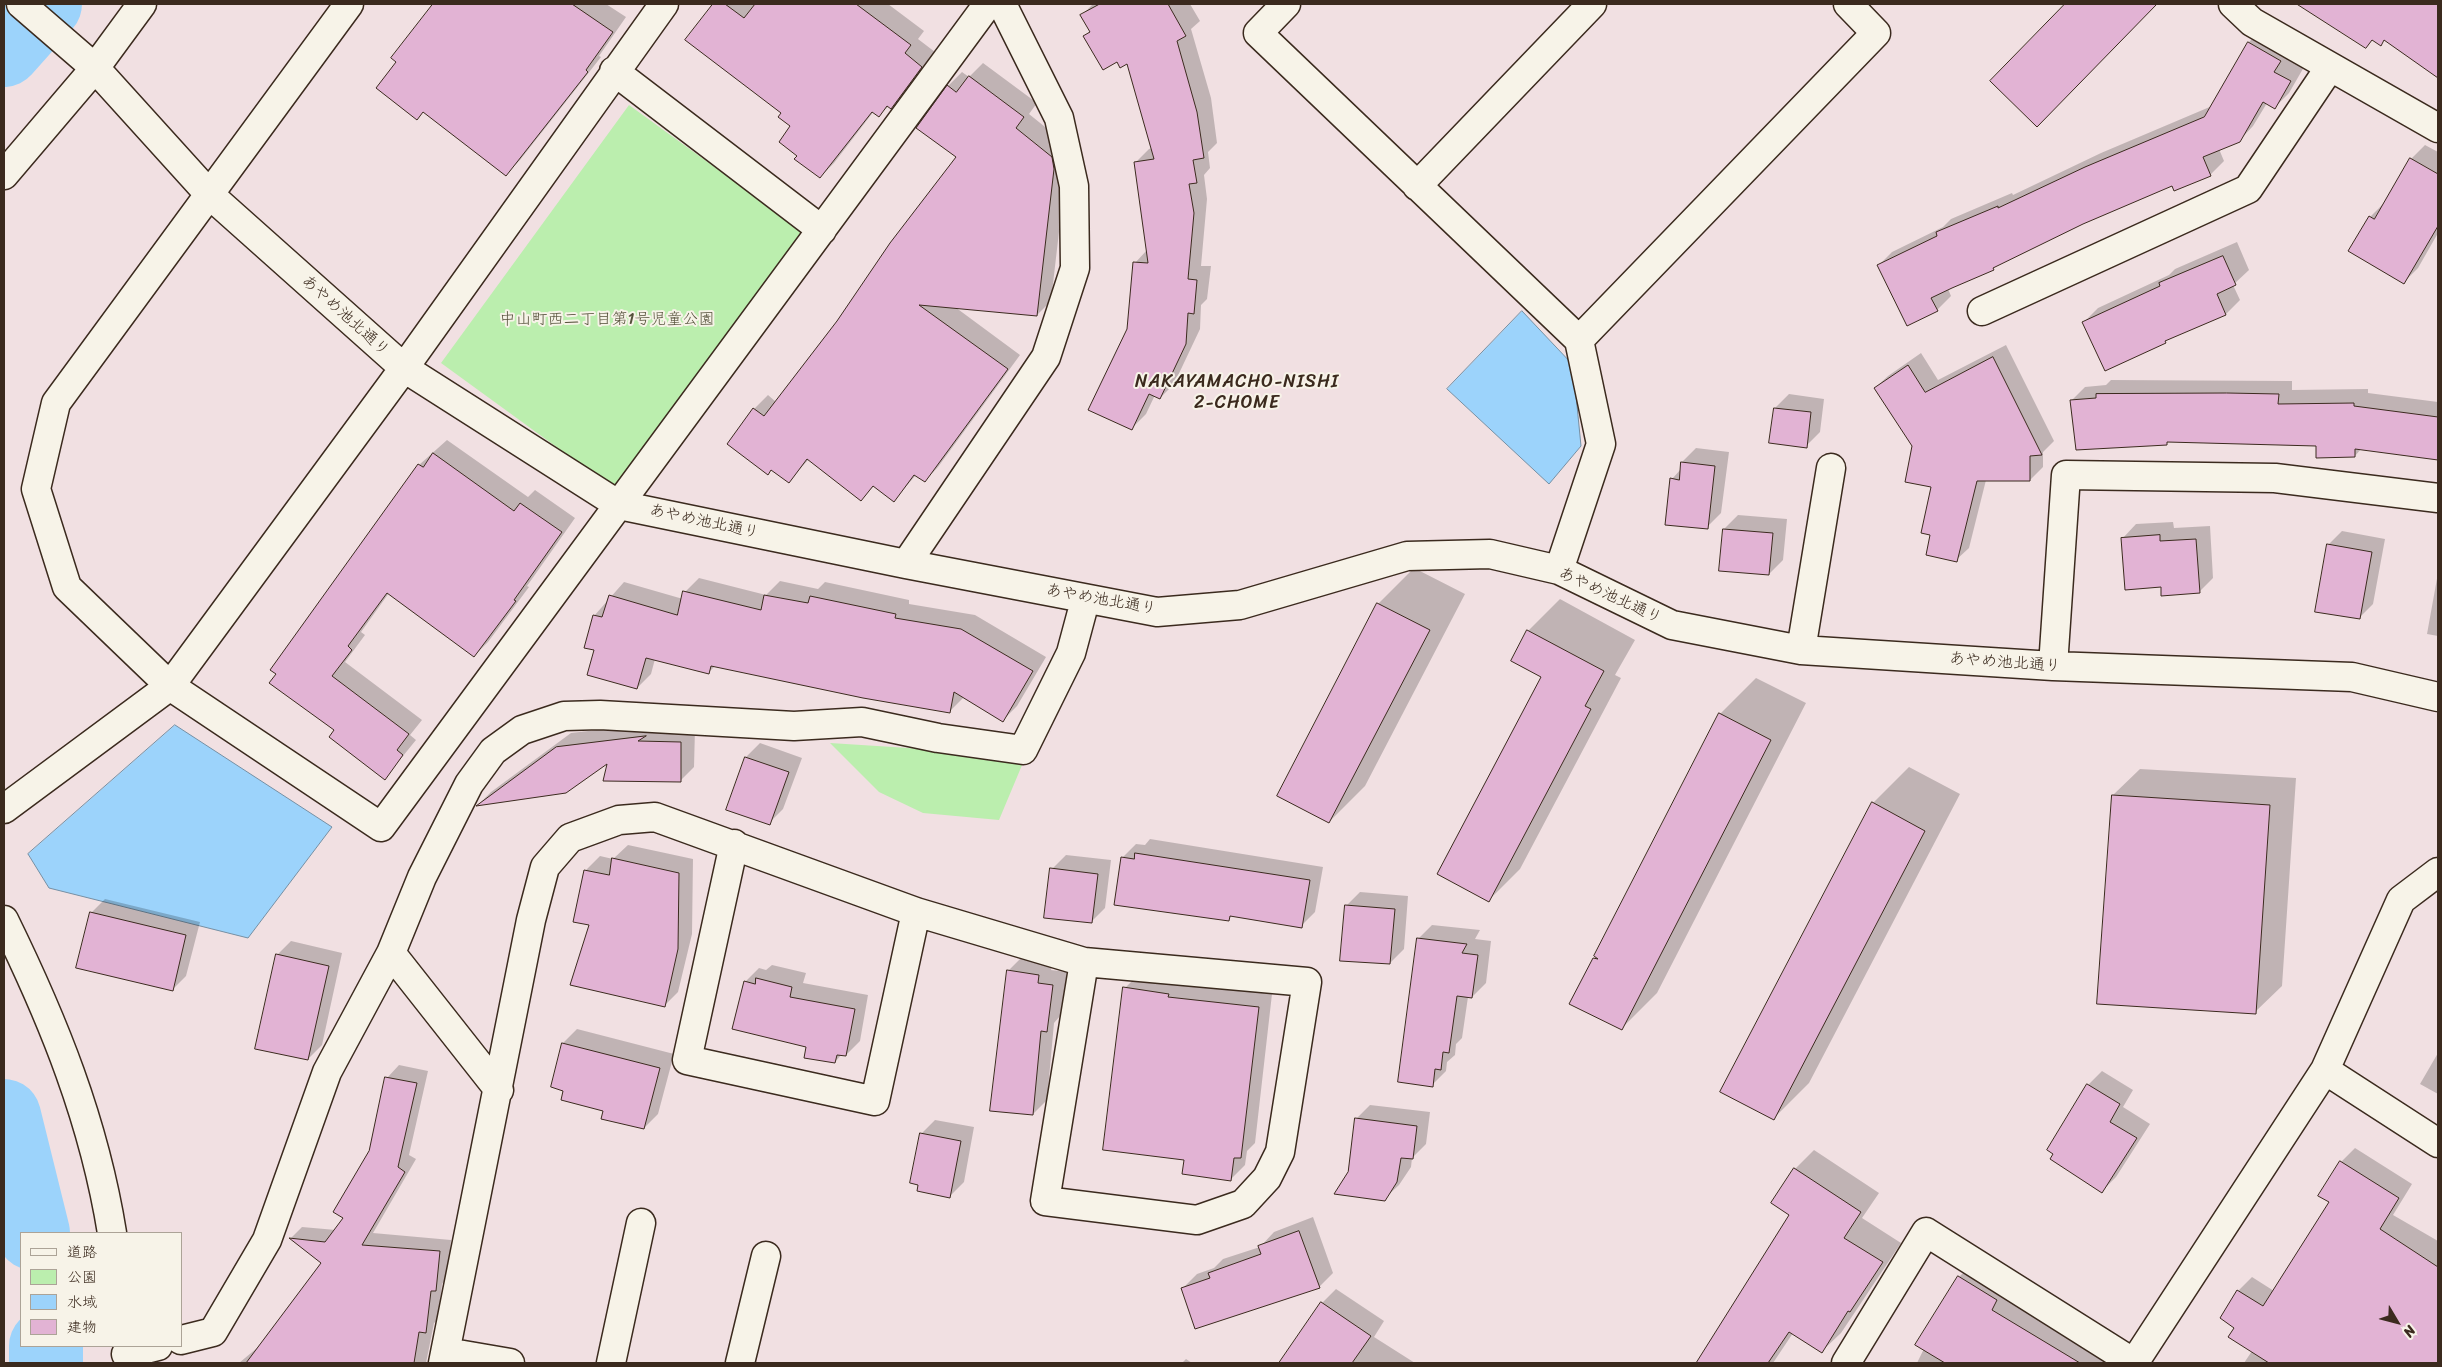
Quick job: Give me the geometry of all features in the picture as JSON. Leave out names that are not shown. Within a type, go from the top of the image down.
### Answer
[{"type":"street","name":"あやめ池北通り","points":[[21,4],[95,68],[210,195],[404,368],[619,505],[906,564],[1157,612],[1240,605],[1407,556],[1490,554],[1559,570],[1672,625],[1801,650],[2052,666],[2352,677],[2438,697]]},
{"type":"street","points":[[4,175],[95,68],[142,4]]},
{"type":"street","points":[[349,4],[56,403],[36,489],[66,587],[170,686],[381,827],[988,4]]},
{"type":"street","points":[[4,809],[170,686],[404,368],[614,71],[664,4]]},
{"type":"street","points":[[906,564],[1046,357],[1074,268],[1074,186],[1059,118],[1002,4]]},
{"type":"street","points":[[1286,4],[1258,33],[1579,340],[1601,444],[1559,570]]},
{"type":"street","points":[[1417,186],[1592,4]]},
{"type":"street","points":[[1579,340],[1876,33],[1848,4]]},
{"type":"street","points":[[2249,10],[2330,67],[2438,128]]},
{"type":"street","points":[[1982,310],[2248,190],[2330,67]]},
{"type":"street","points":[[614,71],[822,230]]},
{"type":"street","points":[[1801,650],[1831,468]]},
{"type":"street","points":[[2052,666],[2066,475],[2275,478],[2438,498]]},
{"type":"street","points":[[182,1340],[213,1332],[267,1240],[327,1072],[390,953],[422,877],[468,784],[493,751],[522,730],[564,716],[600,715],[794,726],[862,722],[938,738],[1023,750],[1071,653],[1082,612]]},
{"type":"street","points":[[510,1363],[444,1358],[531,920],[546,867],[570,838],[619,820],[655,818],[734,844],[916,912],[1084,962],[1307,982],[1280,1152],[1267,1178],[1243,1204],[1197,1220],[1045,1201],[1084,962]]},
{"type":"street","points":[[734,844],[687,1060],[875,1101],[916,912]]},
{"type":"street","points":[[1846,1363],[1926,1232],[2134,1363],[2325,1070],[2401,900],[2438,872]]},
{"type":"street","points":[[4,920],[33,980],[80,1100],[99,1161],[112,1232]]},
{"type":"street","points":[[390,953],[498,1090]]},
{"type":"street","points":[[2325,1070],[2438,1143]]},
{"type":"street","points":[[611,1363],[640,1224]]},
{"type":"street","points":[[740,1363],[766,1256]]},
{"type":"street","points":[[125,1354],[154,1347]]},
{"type":"green space","name":"中山町西二丁目第1号児童公園","points":[[629,105],[804,232],[617,491],[441,363]]},
{"type":"green space","points":[[830,743],[971,752],[1025,758],[999,820],[923,813],[879,792]]},
{"type":"water","points":[[1522,311],[1573,365],[1581,446],[1549,484],[1447,389]]},
{"type":"water","points":[[175,725],[332,827],[248,938],[49,888],[28,854]]},
{"type":"building","points":[[433,4],[572,4],[613,32],[586,70],[588,72],[506,176],[423,112],[417,120],[376,88],[396,62],[391,58]]},
{"type":"building","points":[[713,4],[725,4],[744,18],[755,4],[856,4],[911,45],[905,53],[922,67],[891,109],[887,106],[879,117],[872,112],[820,178],[794,159],[797,156],[779,142],[790,126],[778,117],[781,113],[685,40]]},
{"type":"building","points":[[1100,4],[1168,4],[1186,36],[1177,41],[1197,112],[1204,158],[1193,160],[1197,183],[1189,184],[1194,213],[1188,279],[1197,280],[1194,314],[1188,313],[1186,344],[1160,399],[1149,394],[1132,430],[1088,410],[1127,329],[1133,262],[1148,263],[1134,162],[1154,159],[1127,64],[1120,68],[1117,62],[1103,70],[1083,36],[1090,32],[1080,15]]},
{"type":"building","points":[[2065,4],[2157,4],[2037,127],[1990,81]]},
{"type":"building","points":[[2297,4],[2438,4],[2438,78],[2384,40],[2381,46],[2372,40],[2366,48]]},
{"type":"building","points":[[2248,42],[2281,61],[2274,72],[2291,81],[2275,109],[2263,102],[2240,142],[2203,157],[2211,176],[2174,191],[2172,186],[2083,224],[1993,268],[1994,270],[1931,298],[1938,311],[1907,326],[1877,265],[1937,236],[1936,232],[1998,206],[1998,208],[2085,167],[2204,117]]},
{"type":"building","points":[[969,76],[1024,117],[1016,128],[1052,157],[1054,169],[1037,316],[919,305],[1008,369],[925,482],[914,475],[894,502],[873,486],[861,501],[807,459],[789,483],[771,470],[768,475],[727,444],[753,408],[764,416],[837,321],[890,243],[956,157],[916,128],[947,85],[956,92]]},
{"type":"building","points":[[2410,158],[2438,174],[2438,226],[2404,284],[2348,251],[2369,216],[2374,219]]},
{"type":"building","points":[[2223,256],[2236,285],[2217,294],[2226,315],[2165,341],[2166,343],[2105,371],[2082,322],[2160,286],[2159,283]]},
{"type":"building","points":[[1993,357],[2042,455],[2030,456],[2030,481],[1977,481],[1957,562],[1926,555],[1930,535],[1921,533],[1931,487],[1905,482],[1912,446],[1874,388],[1908,365],[1925,392]]},
{"type":"building","points":[[2096,394],[2279,394],[2278,404],[2354,403],[2354,406],[2438,417],[2438,460],[2355,449],[2355,457],[2316,458],[2316,446],[2167,442],[2167,445],[2076,450],[2070,400],[2096,398]]},
{"type":"building","points":[[1774,408],[1811,412],[1807,448],[1769,443]]},
{"type":"building","points":[[433,453],[514,511],[520,503],[562,532],[514,600],[516,601],[474,657],[387,593],[348,646],[352,650],[332,676],[409,734],[397,750],[403,755],[385,780],[329,737],[334,730],[269,683],[276,674],[270,670],[418,464],[423,467]]},
{"type":"building","points":[[1681,462],[1715,466],[1708,529],[1665,525],[1670,478],[1679,480]]},
{"type":"building","points":[[1723,529],[1773,533],[1769,575],[1719,571]]},
{"type":"building","points":[[2160,535],[2160,541],[2196,539],[2200,593],[2161,596],[2161,587],[2125,590],[2121,538]]},
{"type":"building","points":[[2327,544],[2372,552],[2360,619],[2315,612]]},
{"type":"building","points":[[683,591],[761,610],[764,595],[808,603],[810,596],[896,614],[895,618],[961,629],[1033,671],[1003,722],[954,692],[950,713],[863,698],[711,666],[709,674],[646,658],[637,689],[587,675],[594,650],[584,648],[593,615],[602,617],[609,595],[677,615]]},
{"type":"building","points":[[1377,603],[1430,630],[1329,823],[1277,796]]},
{"type":"building","points":[[1527,630],[1604,671],[1585,706],[1591,709],[1489,902],[1437,874],[1541,677],[1511,661]]},
{"type":"building","points":[[1719,713],[1771,740],[1622,1030],[1569,1004],[1593,958],[1598,959],[1594,956]]},
{"type":"building","points":[[646,736],[638,741],[681,742],[681,782],[603,781],[607,764],[566,793],[476,806],[556,747]]},
{"type":"building","points":[[745,757],[789,772],[770,825],[726,810]]},
{"type":"building","points":[[2112,795],[2270,805],[2256,1014],[2097,1004]]},
{"type":"building","points":[[1872,802],[1925,831],[1774,1120],[1720,1092]]},
{"type":"building","points":[[1135,853],[1310,880],[1302,928],[1230,916],[1229,921],[1114,905],[1121,857],[1134,859]]},
{"type":"building","points":[[612,858],[679,873],[678,949],[665,1007],[570,985],[589,925],[573,922],[584,870],[609,875]]},
{"type":"building","points":[[1050,868],[1098,874],[1092,923],[1044,918]]},
{"type":"building","points":[[1345,905],[1395,909],[1390,964],[1340,961]]},
{"type":"building","points":[[90,912],[186,935],[173,991],[76,968]]},
{"type":"building","points":[[1417,938],[1467,944],[1462,953],[1478,955],[1472,998],[1457,996],[1449,1053],[1443,1052],[1441,1070],[1435,1069],[1433,1087],[1398,1082]]},
{"type":"building","points":[[276,954],[329,966],[308,1060],[255,1049]]},
{"type":"building","points":[[1007,970],[1039,975],[1038,983],[1053,985],[1047,1032],[1041,1031],[1033,1115],[990,1111]]},
{"type":"building","points":[[756,978],[792,987],[790,997],[855,1009],[846,1056],[837,1055],[835,1063],[804,1058],[806,1047],[732,1029],[744,981],[755,984]]},
{"type":"building","points":[[1123,987],[1169,994],[1168,997],[1259,1007],[1241,1158],[1234,1158],[1231,1181],[1182,1174],[1184,1160],[1103,1150]]},
{"type":"building","points":[[562,1043],[660,1068],[644,1129],[601,1119],[603,1111],[561,1100],[563,1091],[551,1087]]},
{"type":"building","points":[[385,1077],[417,1083],[398,1167],[405,1172],[362,1245],[440,1251],[436,1291],[431,1291],[426,1333],[419,1332],[414,1363],[246,1363],[321,1263],[289,1238],[325,1242],[343,1218],[333,1212],[369,1151]]},
{"type":"building","points":[[2087,1084],[2120,1104],[2110,1122],[2137,1138],[2102,1193],[2050,1159],[2053,1154],[2047,1150]]},
{"type":"building","points":[[1355,1118],[1417,1126],[1413,1159],[1401,1158],[1397,1182],[1385,1201],[1334,1194],[1348,1172]]},
{"type":"building","points":[[920,1133],[961,1141],[950,1198],[917,1191],[918,1185],[910,1183]]},
{"type":"building","points":[[2340,1161],[2399,1198],[2380,1229],[2438,1267],[2438,1363],[2269,1363],[2228,1337],[2234,1328],[2220,1318],[2237,1290],[2263,1306],[2329,1202],[2318,1196]]},
{"type":"building","points":[[1794,1168],[1861,1212],[1844,1238],[1883,1262],[1850,1312],[1848,1311],[1822,1353],[1789,1332],[1768,1363],[1696,1363],[1789,1215],[1771,1203]]},
{"type":"building","points":[[1299,1231],[1320,1288],[1195,1329],[1181,1288],[1210,1278],[1208,1273],[1261,1254],[1258,1246]]},
{"type":"building","points":[[1958,1276],[1997,1300],[1992,1310],[2080,1363],[1945,1363],[1915,1345]]},
{"type":"building","points":[[1321,1302],[1371,1336],[1352,1363],[1279,1363]]},
{"type":"waterway","points":[[4,50],[45,4]]},
{"type":"waterway","points":[[4,1116],[33,1232]]},
{"type":"waterway","points":[[46,1347],[46,1363]]},
{"type":"district","name":"NAKAYAMACHO-NISHI 2-CHOME","points":[[1237,392]]}]
